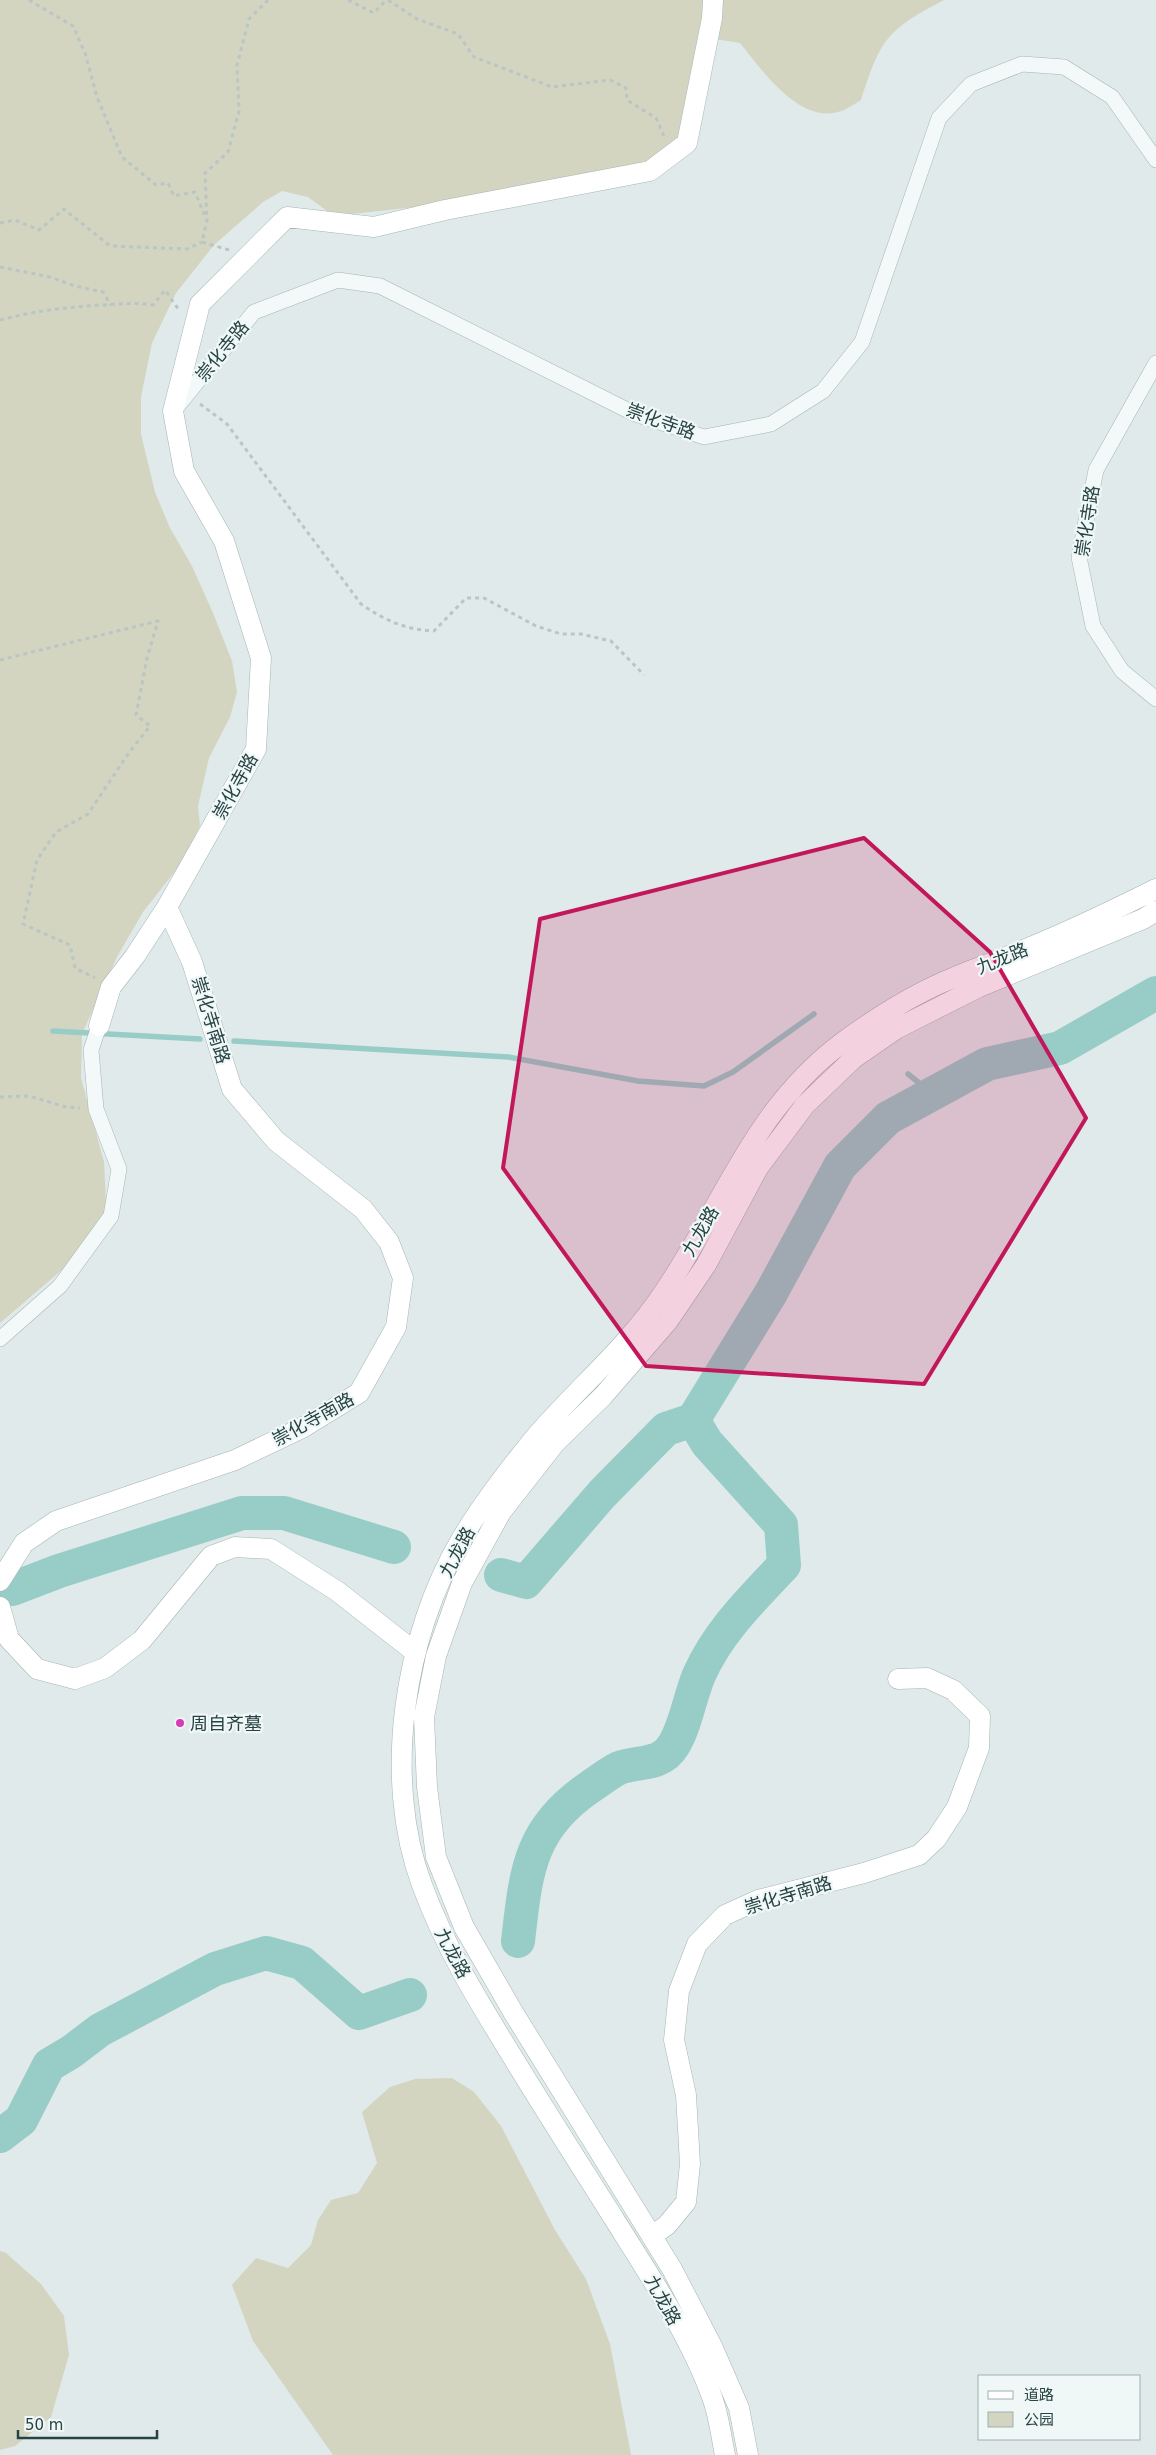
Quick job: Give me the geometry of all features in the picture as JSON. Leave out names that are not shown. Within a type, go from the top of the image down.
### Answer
[{"type":"main road","name":"崇化寺路","points":[[97,1034],[111,986],[135,956],[167,907],[256,749],[262,658],[224,541],[184,471],[173,411],[200,304],[287,217],[374,227],[445,210],[650,171],[686,143],[712,18],[713,0]]},
{"type":"main road","name":"九龙路","points":[[725,2455],[713,2399],[692,2352],[653,2280],[482,2008],[442,1936],[419,1879],[405,1818],[401,1762],[406,1703],[415,1652],[431,1602],[465,1533],[496,1486],[536,1438],[638,1328],[666,1290],[745,1152],[770,1114],[802,1077],[841,1043],[896,1006],[950,978],[1090,922],[1156,889]]},
{"type":"main road","name":"崇化寺南路","points":[[0,1581],[24,1543],[56,1521],[235,1460],[302,1428],[359,1393],[396,1327],[403,1278],[389,1242],[363,1209],[276,1141],[232,1089],[192,962],[167,907]]},
{"type":"main road","name":"九龙路","points":[[748,2455],[739,2408],[716,2355],[672,2269],[513,2012],[464,1927],[436,1858],[427,1787],[424,1717],[436,1656],[462,1583],[501,1512],[555,1443],[603,1396],[668,1321],[706,1265],[758,1168],[805,1105],[854,1058],[896,1029],[979,987],[1143,920],[1156,911]]},
{"type":"main road","points":[[0,1607],[9,1639],[37,1669],[75,1679],[105,1668],[142,1640],[211,1556],[235,1547],[271,1549],[337,1591],[415,1652]]},
{"type":"main road","name":"崇化寺南路","points":[[652,2236],[667,2225],[686,2202],[690,2164],[686,2095],[674,2040],[679,1990],[697,1944],[726,1915],[758,1900],[864,1873],[919,1855],[936,1839],[957,1807],[979,1748],[980,1716],[953,1690],[927,1678],[898,1679]]},
{"type":"street","name":"崇化寺路","points":[[173,411],[254,312],[338,280],[380,286],[635,414],[704,437],[771,424],[823,391],[862,342],[939,118],[971,84],[1022,64],[1064,67],[1112,97],[1156,160]]},
{"type":"street","name":"崇化寺路","points":[[1156,363],[1096,470],[1078,557],[1093,626],[1122,671],[1156,699]]},
{"type":"street","points":[[0,1339],[60,1286],[111,1216],[119,1169],[96,1109],[91,1050],[97,1034]]},
{"type":"path","points":[[29,0],[73,26],[84,53],[97,97],[122,157],[156,185],[168,183],[174,196],[195,192],[207,221]]},
{"type":"path","points":[[202,242],[207,221],[205,173],[228,152],[239,111],[237,65],[249,19],[268,0]]},
{"type":"path","points":[[348,0],[374,13],[387,0],[418,19],[458,34],[474,57],[552,87],[610,80],[626,88],[627,100],[656,118],[672,154]]},
{"type":"path","points":[[0,223],[16,220],[39,230],[64,209],[110,246],[187,249],[202,242],[248,256]]},
{"type":"path","points":[[0,267],[50,277],[75,286],[103,292],[111,304]]},
{"type":"path","points":[[0,320],[32,311],[135,302],[153,305],[164,290],[194,330]]},
{"type":"path","points":[[187,394],[227,424],[360,604],[375,614],[412,630],[434,631],[466,598],[484,598],[536,626],[561,634],[581,634],[611,641],[644,676]]},
{"type":"path","points":[[0,660],[158,620],[147,658],[136,715],[150,726],[128,754],[88,814],[56,832],[38,860],[23,924],[70,945],[75,968],[111,986]]},
{"type":"path","points":[[0,1097],[29,1096],[66,1107],[96,1109]]},
{"type":"highlighted area","points":[[864,838],[990,952],[1086,1118],[924,1384],[646,1366],[503,1168],[540,919]]},
{"type":"green space","points":[[0,0],[944,0],[898,28],[881,49],[874,62],[861,100],[844,110],[828,113],[813,111],[798,104],[784,94],[740,43],[709,38],[709,72],[704,107],[694,134],[621,184],[352,214],[327,211],[308,197],[282,191],[263,202],[214,245],[176,293],[152,343],[141,397],[141,434],[155,492],[170,528],[192,566],[213,613],[232,661],[237,692],[230,717],[209,758],[198,806],[200,826],[180,865],[143,912],[117,957],[82,1034],[81,1078],[104,1162],[107,1223],[84,1251],[0,1323]]},
{"type":"green space","points":[[452,2078],[474,2092],[501,2126],[555,2230],[586,2279],[610,2344],[631,2455],[333,2455],[253,2341],[232,2285],[256,2258],[288,2268],[311,2245],[318,2220],[331,2200],[358,2193],[377,2163],[362,2112],[390,2087],[415,2079]]},
{"type":"green space","points":[[0,2251],[6,2253],[41,2284],[64,2316],[69,2355],[51,2417],[15,2446],[0,2450]]},
{"type":"waterway","points":[[501,1575],[526,1582],[602,1494],[666,1429],[693,1420],[771,1293],[840,1166],[888,1118],[987,1064],[1060,1048],[1156,993]]},
{"type":"waterway","points":[[234,1041],[508,1057],[638,1081],[704,1086],[733,1072],[814,1014]]},
{"type":"waterway","points":[[53,1031],[200,1039]]},
{"type":"waterway","points":[[908,1074],[933,1094]]},
{"type":"waterway","points":[[518,1941],[528,1873],[542,1836],[554,1819],[569,1803],[615,1770],[655,1760],[668,1752],[677,1739],[699,1675],[716,1644],[760,1590],[784,1565],[781,1525],[707,1443],[693,1420]]},
{"type":"waterway","points":[[12,1589],[59,1571],[242,1513],[284,1513],[394,1547]]},
{"type":"waterway","points":[[0,2136],[21,2120],[49,2065],[71,2052],[100,2030],[215,1969],[266,1953],[302,1963],[359,2013],[410,1995]]},
{"type":"place","name":"周自齐墓","points":[[180,1723]]}]
